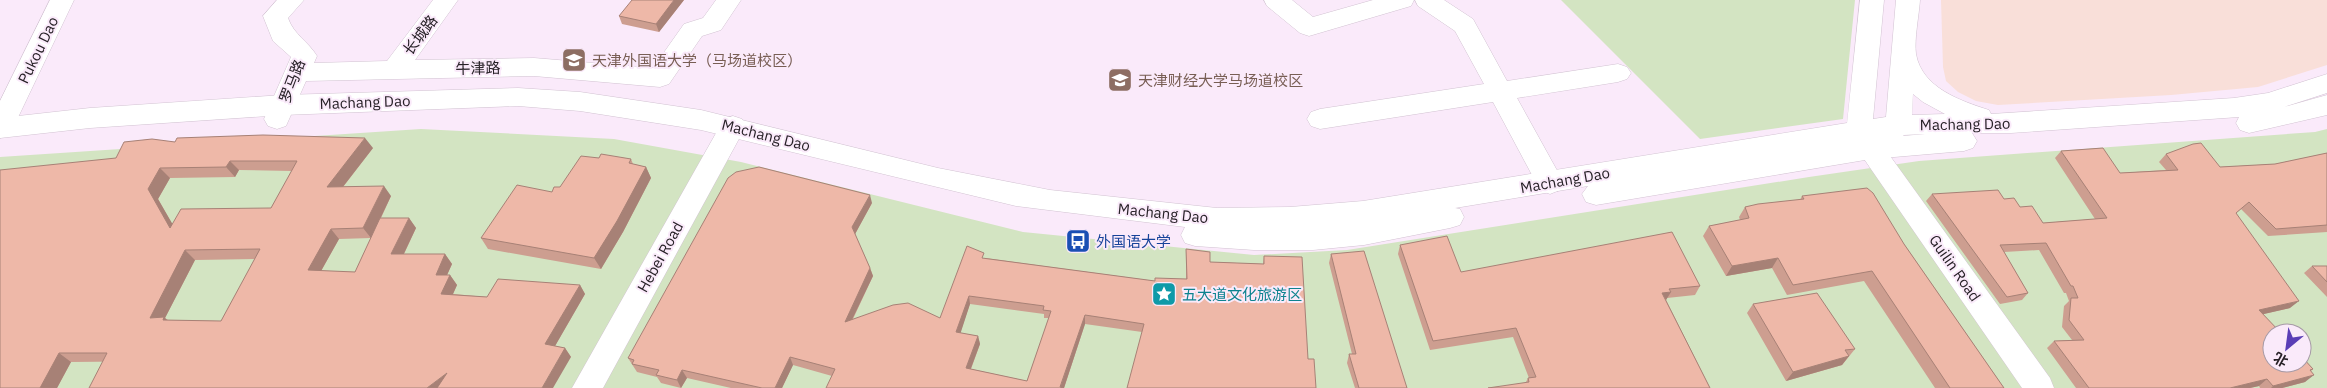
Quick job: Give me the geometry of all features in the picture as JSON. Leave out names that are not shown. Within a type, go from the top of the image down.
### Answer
[{"type":"main road","name":"Pukou Dao","points":[[0,128],[62,0]]},
{"type":"main road","name":"罗马路","points":[[280,112],[304,56],[297,47],[282,35],[275,16],[292,0]]},
{"type":"main road","name":"长城路","points":[[394,70],[446,0]]},
{"type":"main road","name":"牛津路","points":[[296,72],[534,67],[660,78],[693,30],[712,24],[729,0]]},
{"type":"main road","points":[[1276,0],[1309,27],[1402,0]]},
{"type":"main road","points":[[1865,139],[1872,0]]},
{"type":"main road","points":[[1898,125],[1908,0]]},
{"type":"main road","points":[[1445,4],[1464,26],[1550,183]]},
{"type":"main road","points":[[1903,52],[1910,72],[1922,89],[1947,106],[1983,118],[2011,123]]},
{"type":"main road","points":[[1320,119],[1618,73]]},
{"type":"main road","name":"Machang Dao","points":[[729,132],[984,207],[1078,223],[1242,239],[1286,240],[1352,235],[1865,139],[1898,125],[2011,123],[2234,108],[2269,102],[2327,83]]},
{"type":"main road","name":"Machang Dao","points":[[0,128],[90,118],[280,112],[566,114],[661,126],[729,132],[1000,192],[1059,203],[1217,219],[1308,217],[1363,212],[1550,183],[1865,139],[1951,142],[2217,126],[2286,116],[2327,105]]},
{"type":"main road","name":"Machang Dao","points":[[0,142],[280,112]]},
{"type":"main road","name":"Hebei Road","points":[[587,388],[729,132]]},
{"type":"main road","name":"Guilin Road","points":[[1865,139],[2040,388]]},
{"type":"shaded area","points":[[1941,0],[2327,0],[2327,65],[2258,87],[2171,95],[1998,105],[1976,101],[1958,92],[1946,81],[1943,67]]},
{"type":"green space","points":[[1561,0],[1855,0],[1843,119],[1700,139]]},
{"type":"green space","name":"五大道文化旅游区","points":[[421,129],[614,139],[741,162],[1023,232],[1254,255],[1347,250],[1919,161],[2315,132],[2327,129],[2327,388],[0,388],[0,157]]},
{"type":"building","points":[[632,0],[674,0],[656,24],[619,16]]},
{"type":"building","points":[[263,135],[365,138],[327,187],[384,186],[363,228],[331,229],[308,270],[355,272],[380,218],[409,218],[391,254],[445,254],[436,275],[450,275],[441,294],[487,297],[498,279],[580,285],[545,344],[565,348],[542,388],[437,388],[447,373],[427,388],[89,388],[107,353],[59,353],[40,388],[0,388],[0,170],[116,158],[124,142],[152,139],[175,142],[177,138]],"holes":[[[230,161],[297,161],[271,208],[181,209],[170,228],[148,189],[160,168],[226,167]],[[260,249],[221,321],[163,320],[164,317],[150,318],[185,250]]]},
{"type":"building","points":[[2201,143],[2220,167],[2275,164],[2327,153],[2327,225],[2276,229],[2249,202],[2236,213],[2299,301],[2259,310],[2271,323],[2262,323],[2262,373],[2312,372],[2314,375],[2273,386],[2267,379],[2230,388],[2089,388],[2054,341],[2084,340],[2069,320],[2071,298],[2078,298],[2073,286],[2071,286],[2046,243],[2000,245],[2028,293],[2007,297],[1932,194],[1998,190],[2004,199],[2014,198],[2020,207],[2032,206],[2043,223],[2107,218],[2061,151],[2103,148],[2120,173],[2178,170],[2166,154]]},
{"type":"building","points":[[601,154],[631,159],[629,163],[646,167],[617,221],[594,258],[481,238],[517,185],[552,192],[554,187],[560,187],[581,156],[599,158]]},
{"type":"building","points":[[759,167],[870,195],[852,227],[870,268],[845,322],[893,305],[908,303],[940,318],[967,246],[984,253],[982,258],[1155,281],[1155,278],[1187,279],[1186,249],[1210,252],[1210,262],[1264,264],[1264,256],[1302,257],[1308,359],[1314,359],[1316,388],[1127,388],[1144,324],[1085,315],[1060,387],[1063,388],[826,388],[835,369],[790,357],[775,388],[762,388],[682,370],[677,380],[656,375],[659,370],[632,364],[634,360],[628,358],[728,178],[736,172]],"holes":[[[969,296],[1044,306],[1043,310],[1051,311],[1027,381],[966,368],[978,336],[956,332]]]},
{"type":"building","points":[[1867,188],[1873,193],[1904,244],[2004,388],[1950,388],[1872,271],[1793,285],[1778,258],[1732,266],[1709,226],[1749,218],[1745,207],[1804,199],[1802,196]]},
{"type":"building","points":[[1672,232],[1700,286],[1669,289],[1671,292],[1662,293],[1710,388],[1488,388],[1529,382],[1528,378],[1536,377],[1516,328],[1433,341],[1400,245],[1447,236],[1461,272]]},
{"type":"building","points":[[1364,251],[1407,388],[1359,388],[1349,354],[1356,354],[1331,254]]},
{"type":"building","points":[[2312,266],[2327,266],[2327,282]]},
{"type":"building","points":[[1817,293],[1855,349],[1845,350],[1849,356],[1793,372],[1753,304]]},
{"type":"place","name":"天津外国语大学（马场道校区）","points":[[574,60]]},
{"type":"place","name":"天津财经大学马场道校区","points":[[1120,80]]},
{"type":"place","name":"外国语大学","points":[[1078,241]]},
{"type":"place","name":"五大道文化旅游区","points":[[1164,294]]}]
